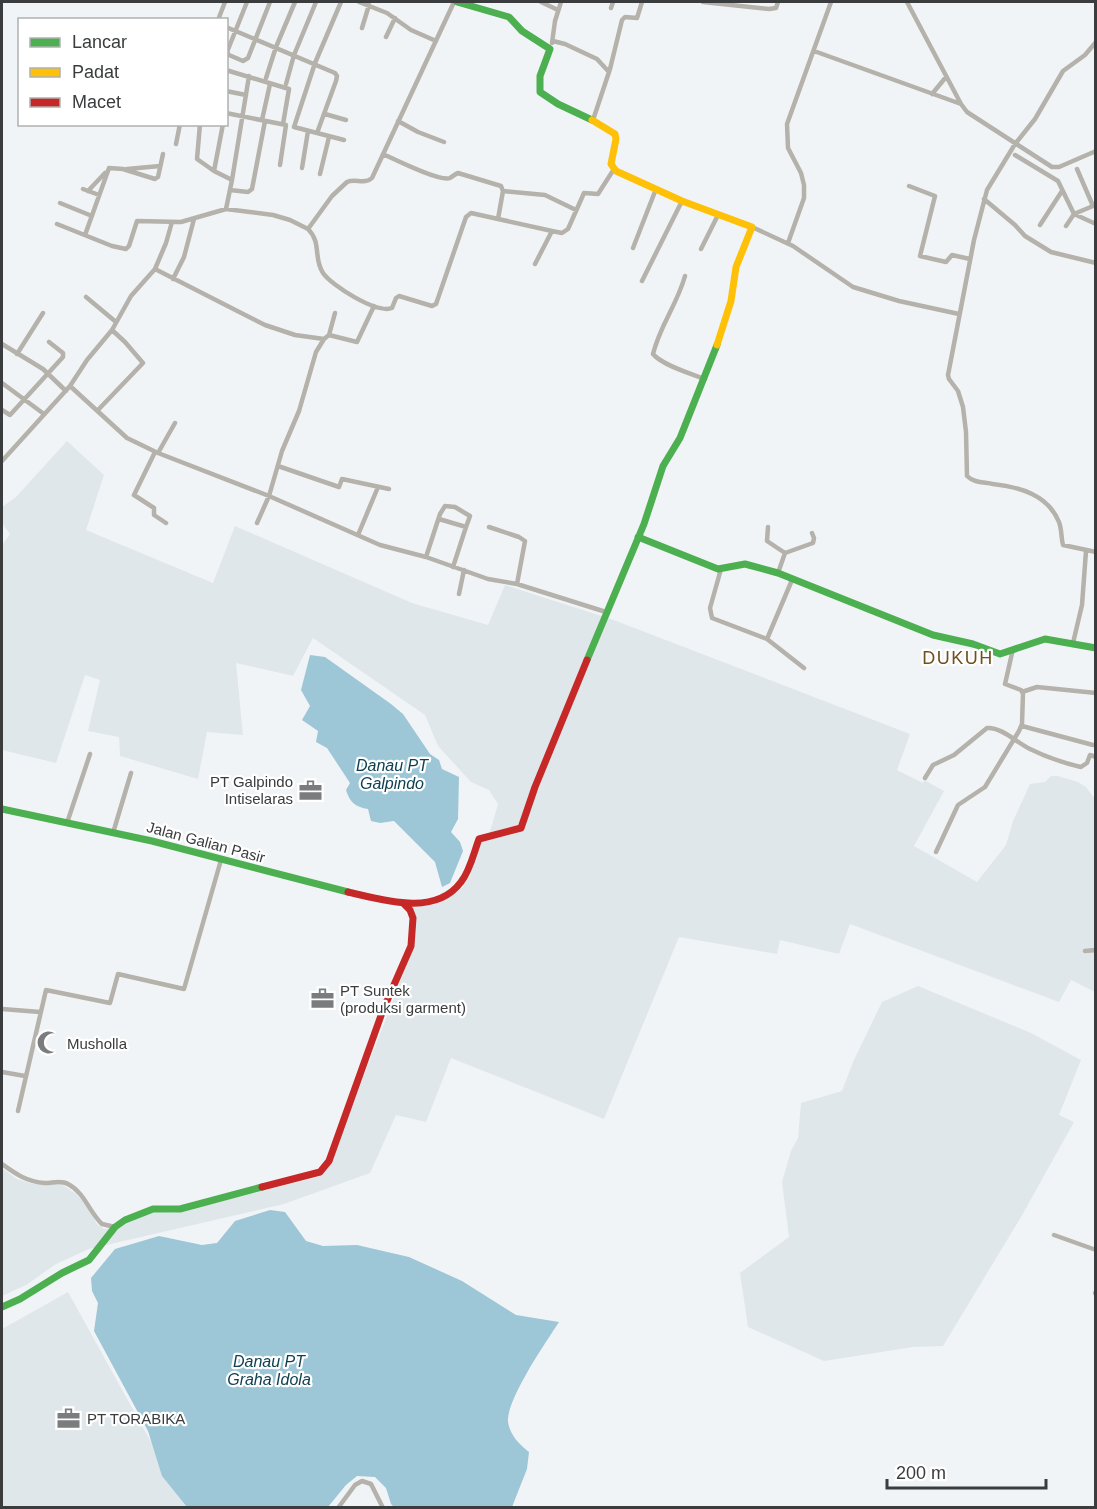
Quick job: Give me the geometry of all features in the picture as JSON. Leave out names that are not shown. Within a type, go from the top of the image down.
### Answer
[{"type":"street","points":[[219,18],[225,2]]},
{"type":"street","points":[[247,2],[228,49],[229,55],[246,60],[270,2]]},
{"type":"street","points":[[266,78],[295,2]]},
{"type":"street","points":[[286,84],[294,55],[316,2]]},
{"type":"street","points":[[341,2],[315,63],[294,127],[344,140]]},
{"type":"street","points":[[359,2],[395,18],[411,30],[435,41]]},
{"type":"street","points":[[308,229],[332,196],[347,182],[371,180],[455,2],[503,14],[509,17],[522,32],[552,45],[565,44],[597,59],[609,72]]},
{"type":"street","points":[[541,2],[558,10]]},
{"type":"street","points":[[561,2],[552,45],[539,83],[540,92],[571,112],[593,120],[615,134],[611,159],[614,169],[682,201],[788,243],[853,287],[898,301],[959,314]]},
{"type":"street","points":[[611,8],[613,2]]},
{"type":"street","points":[[593,120],[609,72],[623,18],[637,18],[642,2]]},
{"type":"street","points":[[704,2],[769,9],[776,8],[778,2]]},
{"type":"street","points":[[788,243],[804,198],[804,185],[801,173],[788,148],[787,124],[831,2]]},
{"type":"street","points":[[906,2],[967,112],[1052,167],[1059,167],[1095,151]]},
{"type":"street","points":[[362,28],[369,5]]},
{"type":"street","points":[[386,37],[395,18]]},
{"type":"street","points":[[228,28],[335,73],[337,76],[317,133]]},
{"type":"street","points":[[1095,42],[1085,55],[1063,71],[1035,119],[1015,144],[991,182],[984,199],[970,259],[948,375],[958,391],[963,407],[967,476],[973,481],[1005,485],[1021,490],[1044,501],[1056,515],[1063,545],[1095,552]]},
{"type":"street","points":[[814,51],[961,104]]},
{"type":"street","points":[[228,71],[289,89],[283,124],[286,125],[280,165]]},
{"type":"street","points":[[226,209],[249,76]]},
{"type":"street","points":[[932,94],[946,77]]},
{"type":"street","points":[[230,190],[248,192],[252,189],[270,84]]},
{"type":"street","points":[[228,91],[246,95]]},
{"type":"street","points":[[228,113],[283,124]]},
{"type":"street","points":[[325,114],[346,120]]},
{"type":"street","points":[[398,121],[444,142]]},
{"type":"street","points":[[176,144],[180,126]]},
{"type":"street","points":[[200,126],[196,159],[232,180]]},
{"type":"street","points":[[214,171],[223,126]]},
{"type":"street","points":[[302,168],[308,130]]},
{"type":"street","points":[[320,174],[329,137]]},
{"type":"street","points":[[99,195],[85,190],[110,167],[155,179],[158,177],[163,154]]},
{"type":"street","points":[[383,154],[446,178],[458,173],[501,186],[503,191],[498,219]]},
{"type":"street","points":[[1015,155],[1058,182],[1074,214],[1095,224]]},
{"type":"street","points":[[123,170],[160,166]]},
{"type":"street","points":[[57,224],[112,246],[126,249],[137,221],[172,222],[194,219],[226,209],[273,215],[308,229],[317,242],[318,258],[323,273],[350,294],[382,310],[391,310],[399,296],[432,306],[435,305],[466,217],[475,213],[562,233],[568,229],[584,193],[598,194],[614,169]]},
{"type":"street","points":[[1066,226],[1074,214],[1094,205],[1077,169]]},
{"type":"street","points":[[85,235],[106,171]]},
{"type":"street","points":[[909,186],[935,196],[920,256],[946,262],[952,255],[970,259]]},
{"type":"street","points":[[633,248],[656,189]]},
{"type":"street","points":[[503,191],[545,195],[576,210]]},
{"type":"street","points":[[1040,225],[1062,191]]},
{"type":"street","points":[[984,199],[1025,236],[1051,252],[1095,263]]},
{"type":"street","points":[[642,281],[682,201]]},
{"type":"street","points":[[60,203],[92,216]]},
{"type":"street","points":[[702,249],[718,215]]},
{"type":"street","points":[[173,279],[184,257],[194,219]]},
{"type":"street","points":[[2,461],[68,389],[87,360],[112,330],[131,296],[155,269],[172,222]]},
{"type":"street","points":[[2,1307],[89,1260],[115,1227],[134,1216],[153,1209],[180,1209],[320,1172],[329,1161],[383,1010],[411,946],[413,918],[404,904],[446,895],[463,880],[479,839],[514,832],[521,828],[535,787],[638,537],[663,466],[680,438],[705,379],[731,301],[736,267],[752,227]]},
{"type":"street","points":[[535,264],[552,231]]},
{"type":"street","points":[[155,269],[265,325],[295,335],[357,342],[374,306]]},
{"type":"street","points":[[686,276],[679,297],[663,322],[653,354],[655,358],[663,362],[705,379]]},
{"type":"street","points":[[86,297],[116,322]]},
{"type":"street","points":[[17,354],[43,313]]},
{"type":"street","points":[[257,523],[269,496],[288,435],[299,411],[315,352],[326,337],[335,313]]},
{"type":"street","points":[[98,410],[143,363],[112,330]]},
{"type":"street","points":[[2,410],[10,415],[64,355],[49,342]]},
{"type":"street","points":[[2,346],[47,373],[98,410],[127,438],[156,453],[269,496],[380,545],[426,557],[488,579],[517,584],[606,612]]},
{"type":"street","points":[[2,383],[44,414]]},
{"type":"street","points":[[166,523],[154,515],[154,508],[134,495],[175,423]]},
{"type":"street","points":[[2,452],[7,456]]},
{"type":"street","points":[[278,466],[339,487],[342,479],[388,489]]},
{"type":"street","points":[[358,535],[378,487]]},
{"type":"street","points":[[426,557],[442,509],[449,505],[470,516],[453,567]]},
{"type":"street","points":[[438,519],[466,527]]},
{"type":"street","points":[[489,527],[525,541],[517,584]]},
{"type":"street","points":[[768,527],[767,541],[786,553]]},
{"type":"street","points":[[778,573],[786,553],[813,543],[812,533]]},
{"type":"street","points":[[638,537],[699,563],[721,569],[745,564],[778,573],[933,635],[973,644],[1000,654],[1045,639],[1095,648]]},
{"type":"street","points":[[1073,643],[1082,605],[1086,551]]},
{"type":"street","points":[[721,569],[710,608],[712,618],[767,639],[804,668]]},
{"type":"street","points":[[459,594],[464,570]]},
{"type":"street","points":[[767,639],[792,580]]},
{"type":"street","points":[[1013,649],[1005,684],[1022,692],[1038,687],[1095,693]]},
{"type":"street","points":[[936,852],[958,805],[985,787],[1022,726],[1022,692]]},
{"type":"street","points":[[925,778],[933,765],[962,750],[987,728],[995,729],[1037,752],[1081,767],[1093,756],[1094,743],[1022,726]]},
{"type":"street","points":[[68,823],[90,754]]},
{"type":"street","points":[[113,833],[131,773]]},
{"type":"street","name":"Jalan Galian Pasir","points":[[2,809],[113,833],[315,885],[404,904]]},
{"type":"street","points":[[18,1112],[46,990],[110,1003],[118,974],[184,989],[220,860]]},
{"type":"street","points":[[1085,951],[1095,950]]},
{"type":"street","points":[[2,1009],[40,1012]]},
{"type":"street","points":[[2,1071],[26,1076]]},
{"type":"street","points":[[2,1164],[26,1180],[46,1183],[62,1182],[71,1185],[81,1193],[102,1224],[115,1227]]},
{"type":"street","points":[[1054,1235],[1095,1250]]},
{"type":"street","points":[[338,1508],[355,1485],[362,1481],[373,1486],[383,1508]]},
{"type":"shaded area","points":[[67,441],[104,475],[86,530],[213,583],[235,526],[412,603],[488,625],[505,585],[611,619],[910,734],[897,770],[923,783],[924,780],[944,791],[914,846],[977,882],[1006,845],[1013,821],[1030,784],[1045,782],[1051,776],[1078,782],[1086,787],[1095,799],[1095,992],[1071,980],[1059,1002],[850,924],[839,954],[780,940],[777,954],[679,937],[604,1119],[451,1058],[426,1122],[396,1115],[370,1173],[284,1204],[89,1249],[56,1264],[26,1285],[2,1296],[2,1168],[17,1179],[33,1184],[60,1183],[85,1203],[97,1224],[104,1229],[121,1227],[133,1219],[154,1212],[174,1213],[318,1177],[328,1168],[411,954],[416,923],[413,907],[442,901],[463,887],[470,876],[479,843],[489,835],[498,804],[489,790],[471,782],[438,746],[425,715],[313,638],[293,676],[236,663],[243,735],[207,732],[198,779],[120,756],[119,737],[88,731],[100,680],[85,675],[56,763],[2,750],[2,545],[10,534],[2,523],[2,507],[16,497]]},
{"type":"shaded area","points":[[918,986],[1031,1033],[1081,1060],[1059,1115],[1074,1122],[1021,1217],[943,1346],[913,1347],[824,1361],[748,1327],[740,1273],[789,1237],[782,1182],[791,1151],[798,1138],[801,1103],[842,1091],[853,1062],[882,1002]]},
{"type":"shaded area","name":"PT TORABIKA","points":[[68,1292],[187,1507],[2,1507],[2,1329]]},
{"type":"water","name":"Danau PT Galpindo","points":[[310,655],[325,657],[391,704],[403,714],[430,754],[439,760],[442,769],[459,777],[458,819],[451,832],[460,842],[463,851],[450,883],[442,887],[435,862],[394,821],[380,823],[371,821],[368,809],[357,806],[349,798],[346,790],[350,783],[327,748],[316,742],[318,731],[302,720],[310,706],[301,690]]},
{"type":"water","name":"Danau PT Graha Idola","points":[[270,1210],[285,1212],[306,1241],[323,1246],[357,1245],[409,1257],[462,1281],[516,1315],[559,1322],[528,1371],[509,1412],[508,1422],[513,1435],[529,1452],[527,1469],[512,1507],[394,1507],[386,1488],[375,1477],[357,1476],[346,1485],[328,1507],[187,1507],[162,1476],[148,1431],[94,1331],[98,1303],[92,1291],[91,1278],[115,1249],[159,1236],[202,1245],[217,1243],[235,1221]]},
{"type":"traffic: fast","points":[[457,2],[509,17],[522,31],[550,49],[540,76],[540,92],[558,104],[592,120]]},
{"type":"traffic: fast","points":[[587,660],[644,524],[663,466],[680,438],[717,345]]},
{"type":"traffic: fast","points":[[638,537],[718,569],[745,564],[778,573],[933,635],[973,644],[1000,654],[1045,639],[1096,648]]},
{"type":"traffic: fast","points":[[2,809],[152,841],[348,892]]},
{"type":"traffic: fast","points":[[2,1307],[89,1260],[115,1227],[125,1220],[153,1209],[180,1209],[262,1187]]},
{"type":"traffic: slow","points":[[592,120],[615,134],[611,164],[616,171],[682,201],[752,227],[736,267],[731,301],[717,345]]},
{"type":"traffic: jam","points":[[348,892],[392,902],[423,903],[437,899],[450,893],[464,878],[479,839],[521,828],[535,787],[587,660]]},
{"type":"traffic: jam","points":[[262,1187],[320,1172],[329,1161],[383,1010],[411,946],[413,918],[410,910],[404,904]]},
{"type":"place","name":"PT Galpindo Intiselaras","points":[[311,790]]},
{"type":"place","name":"PT Suntek (produksi garment)","points":[[322,999]]},
{"type":"place","name":"Musholla","points":[[49,1043]]},
{"type":"place","name":"PT TORABIKA","points":[[69,1418]]},
{"type":"district","name":"DUKUH","points":[[958,658]]}]
